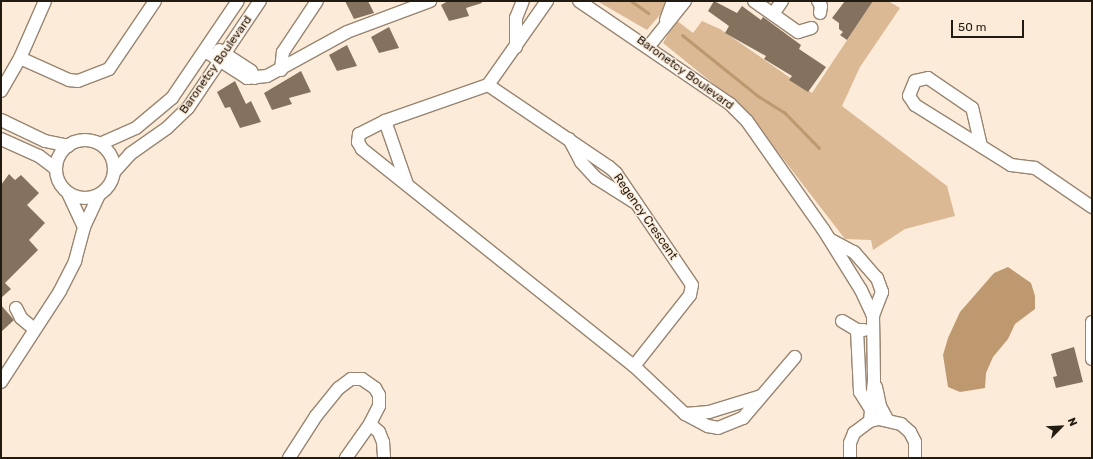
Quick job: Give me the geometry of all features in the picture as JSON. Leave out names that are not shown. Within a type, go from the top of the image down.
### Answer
[{"type":"street","points":[[1,91],[20,58],[45,1]]},
{"type":"street","points":[[20,58],[69,80],[78,81],[109,69],[155,1]]},
{"type":"street","name":"Baronetcy Boulevard","points":[[100,144],[127,134],[167,104],[208,48],[238,1]]},
{"type":"street","name":"Baronetcy Boulevard","points":[[114,172],[130,154],[167,128],[185,112],[223,58],[260,1]]},
{"type":"street","points":[[281,70],[283,52],[317,1]]},
{"type":"street","points":[[208,48],[223,58],[251,71],[256,78],[281,70],[347,32],[430,1]]},
{"type":"street","points":[[519,42],[516,18],[523,1]]},
{"type":"street","points":[[519,42],[524,26],[538,1]]},
{"type":"street","points":[[547,1],[488,85],[385,121],[359,134],[358,142],[362,149],[634,366],[685,414],[708,426],[718,428],[743,418],[795,357]]},
{"type":"street","name":"Baronetcy Boulevard","points":[[579,1],[648,46],[738,112],[831,240],[873,316]]},
{"type":"street","points":[[665,23],[673,1]]},
{"type":"street","points":[[648,46],[665,23],[685,1]]},
{"type":"street","points":[[754,1],[798,32],[811,28]]},
{"type":"street","points":[[773,14],[782,1]]},
{"type":"street","points":[[984,148],[972,108],[928,78],[915,81],[910,89],[911,101],[984,148],[1011,165],[1035,168],[1092,207]]},
{"type":"street","name":"Regency Crescent","points":[[488,85],[568,138],[616,173],[690,281],[692,289],[690,295],[634,366]]},
{"type":"street","points":[[1,120],[45,141],[68,146]]},
{"type":"street","points":[[385,121],[408,186]]},
{"type":"street","points":[[568,138],[574,153],[596,178],[636,203]]},
{"type":"street","points":[[1,139],[39,156],[56,168]]},
{"type":"street","points":[[1,382],[60,291],[75,261],[84,227],[99,195],[109,186],[114,172],[110,154],[100,144],[85,140],[68,146],[59,156],[56,168],[59,181],[68,192],[84,227]]},
{"type":"street","points":[[68,192],[83,198],[99,195]]},
{"type":"street","name":"Baronetcy Boulevard","points":[[831,240],[846,248],[881,297],[873,316],[874,380],[870,420]]},
{"type":"street","points":[[16,308],[21,318],[34,329]]},
{"type":"street","points":[[842,321],[857,330],[873,330]]},
{"type":"street","points":[[1092,322],[1092,359]]},
{"type":"street","points":[[857,330],[859,386],[863,398],[870,408]]},
{"type":"street","points":[[289,458],[320,410],[338,388],[351,379],[362,378],[368,381],[379,395],[379,406],[370,424],[346,458]]},
{"type":"street","name":"Baronetcy Boulevard","points":[[874,380],[880,406],[887,419]]},
{"type":"street","points":[[685,414],[709,412],[762,396]]},
{"type":"street","points":[[850,458],[850,443],[854,433],[870,420],[887,419],[901,424],[910,432],[915,442],[915,458]]},
{"type":"street","points":[[370,424],[379,432],[383,442],[384,458]]},
{"type":"shaded area","points":[[597,1],[665,1],[664,10],[647,30]]},
{"type":"shaded area","points":[[873,1],[888,1],[900,8],[860,67],[842,106],[947,186],[955,216],[905,229],[873,250],[871,240],[845,239],[760,129],[736,102],[663,43],[676,20],[693,33],[702,21],[720,29],[812,93]]},
{"type":"shaded area","points":[[1008,267],[1031,283],[1035,296],[1035,309],[1015,324],[1008,339],[993,357],[986,373],[985,388],[960,392],[948,387],[943,355],[948,338],[960,312],[994,273]]},
{"type":"building","points":[[345,1],[368,1],[374,13],[354,19]]},
{"type":"building","points":[[448,1],[481,1],[482,3],[466,8],[469,16],[449,21],[441,5]]},
{"type":"building","points":[[714,1],[737,13],[742,6],[761,20],[763,17],[801,45],[799,49],[826,67],[808,92],[789,80],[792,76],[764,59],[766,56],[725,33],[729,26],[708,11]]},
{"type":"building","points":[[845,1],[873,1],[847,40],[840,35],[843,32],[839,29],[839,23],[832,18]]},
{"type":"building","points":[[389,27],[399,48],[379,53],[371,37]]},
{"type":"building","points":[[347,45],[357,66],[337,71],[329,55]]},
{"type":"building","points":[[301,71],[311,92],[289,98],[292,104],[272,110],[264,93]]},
{"type":"building","points":[[235,81],[246,104],[251,101],[261,122],[240,128],[230,107],[225,108],[217,92]]},
{"type":"building","points":[[9,174],[15,180],[21,175],[39,193],[27,205],[45,223],[29,240],[38,250],[5,283],[11,289],[1,298],[1,185]]},
{"type":"building","points":[[1,305],[14,320],[1,332]]},
{"type":"building","points":[[1074,347],[1083,382],[1056,388],[1053,377],[1057,376],[1051,354]]},
{"type":"waterway","points":[[631,1],[648,13]]},
{"type":"waterway","points":[[682,35],[758,96],[784,112],[819,148]]}]
